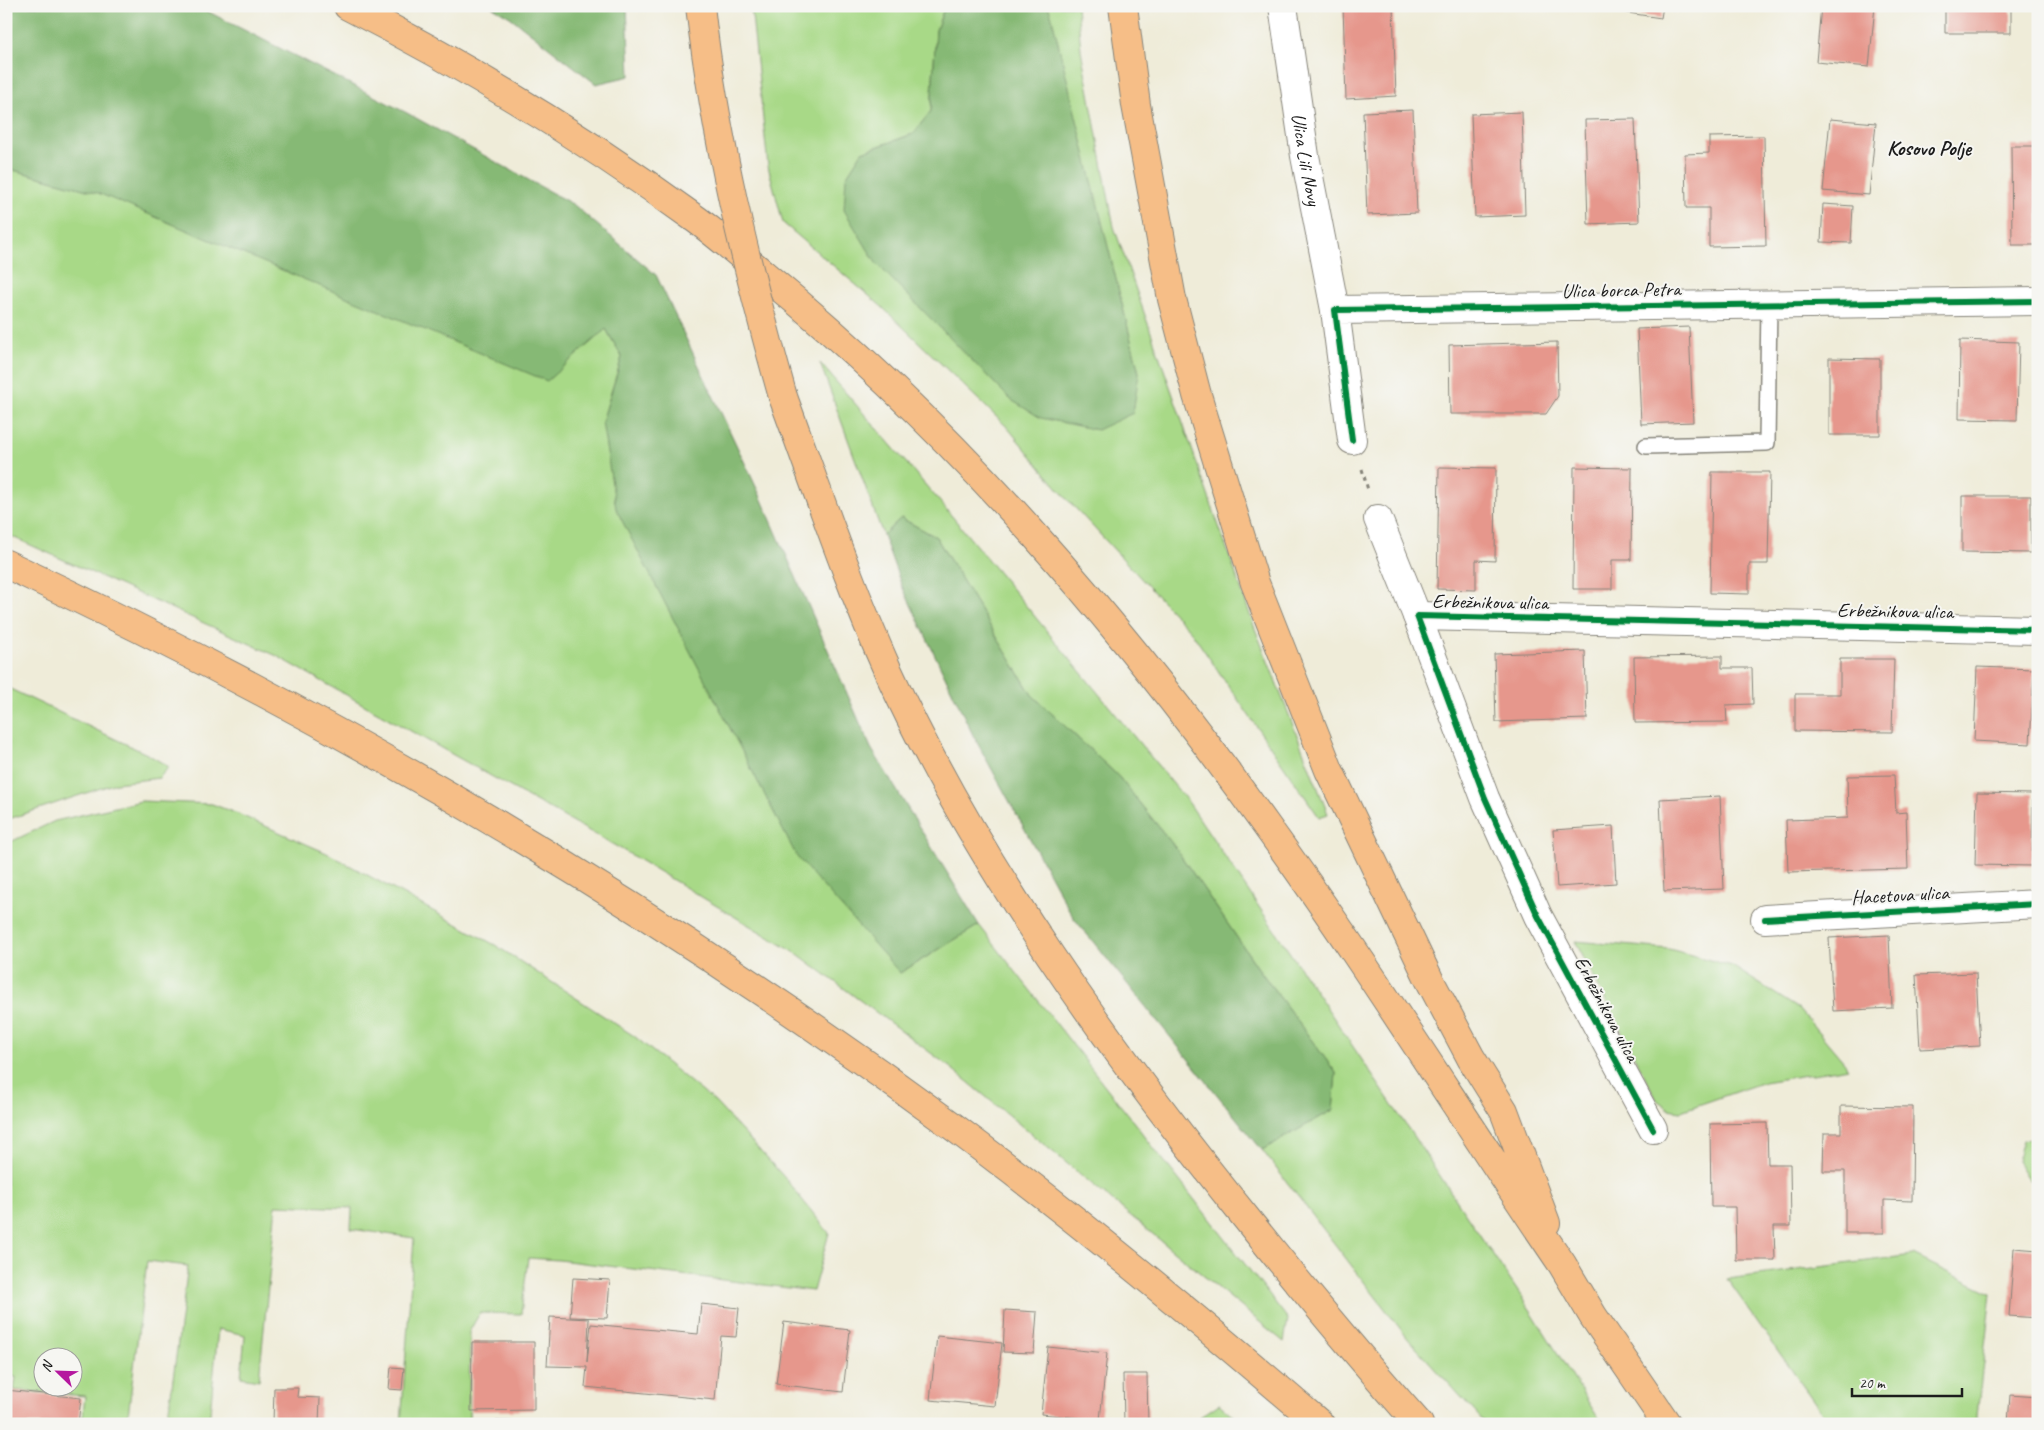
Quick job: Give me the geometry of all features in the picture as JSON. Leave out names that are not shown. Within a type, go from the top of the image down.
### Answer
[{"type":"highway","points":[[348,6],[483,80],[572,134],[701,223],[809,311],[883,378],[954,449],[1088,596],[1150,671],[1216,757],[1324,908],[1562,1264],[1593,1316],[1667,1424]]},
{"type":"highway","points":[[700,6],[715,109],[733,206],[756,303],[783,397],[850,583],[889,673],[934,762],[983,847],[1037,933],[1149,1093],[1334,1326],[1419,1424]]},
{"type":"highway","points":[[1123,6],[1137,115],[1172,299],[1197,395],[1255,584],[1328,770],[1429,979],[1471,1058],[1504,1111],[1562,1264]]},
{"type":"highway","points":[[6,564],[162,639],[374,751],[546,852],[711,957],[872,1068],[1030,1185],[1320,1424]]},
{"type":"street","name":"Ulica Lili Novy","points":[[1283,6],[1305,156],[1335,310]]},
{"type":"street","name":"Ulica borca Petra","points":[[1335,310],[2038,301]]},
{"type":"street","points":[[1335,310],[1352,440]]},
{"type":"street","points":[[1378,519],[1417,616]]},
{"type":"street","name":"Erbežnikova ulica","points":[[1653,1130],[1538,916],[1485,798],[1417,616],[2038,630]]},
{"type":"street","name":"Hacetova ulica","points":[[1764,919],[2038,904]]},
{"type":"lane","points":[[1646,446],[1767,443],[1769,304]]},
{"type":"path","points":[[1352,440],[1378,519]]},
{"type":"green space","points":[[6,6],[197,6],[407,113],[574,205],[656,275],[759,493],[871,748],[979,925],[900,973],[797,857],[616,509],[602,422],[622,357],[606,329],[547,381],[98,193],[6,168]]},
{"type":"green space","points":[[491,6],[627,6],[630,76],[596,84],[510,17]]},
{"type":"green space","points":[[751,6],[945,6],[936,30],[931,111],[913,134],[862,152],[971,358],[1011,400],[1139,373],[1048,6],[1077,6],[1081,50],[1114,227],[1254,626],[1328,814],[1319,817],[1192,633],[1066,498],[1007,427],[881,306],[783,223],[768,166]]},
{"type":"green space","points":[[945,6],[1048,6],[1051,14],[1139,373],[1133,413],[1097,430],[1041,418],[1011,400],[876,263],[844,210],[846,177],[862,152],[913,134],[931,111],[936,30]]},
{"type":"green space","points":[[6,168],[606,329],[622,357],[602,422],[900,973],[979,925],[1288,1319],[1284,1342],[951,1068],[799,955],[621,849],[277,656],[6,534]]},
{"type":"green space","points":[[820,363],[941,503],[1189,803],[1533,1314],[1602,1424],[1486,1424],[1409,1340],[1262,1150],[1333,1110],[1336,1073],[1258,968],[1174,846],[1118,776],[1032,695],[936,537],[901,518],[883,535]]},
{"type":"green space","points":[[901,518],[936,537],[1032,695],[1118,776],[1174,846],[1258,968],[1336,1073],[1333,1110],[1262,1150],[1073,917],[973,735],[901,584],[883,535]]},
{"type":"green space","points":[[6,687],[149,755],[169,767],[159,778],[116,783],[6,820]]},
{"type":"green space","points":[[141,801],[212,804],[329,854],[495,945],[634,1036],[715,1102],[784,1177],[829,1233],[813,1291],[559,1260],[528,1258],[521,1314],[480,1313],[470,1330],[469,1424],[401,1424],[414,1238],[351,1229],[352,1208],[276,1205],[259,1380],[241,1377],[245,1335],[218,1329],[209,1424],[167,1424],[188,1266],[147,1261],[127,1424],[82,1424],[85,1396],[82,1396],[82,1348],[32,1348],[32,1392],[14,1390],[16,1377],[6,1376],[6,844],[55,821]]},
{"type":"green space","points":[[1575,941],[1669,949],[1732,966],[1799,1009],[1849,1068],[1764,1082],[1681,1111],[1669,1109],[1657,1100]]},
{"type":"green space","points":[[2038,1136],[2038,1185],[2028,1179],[2017,1161],[2023,1140]]},
{"type":"green space","points":[[1913,1255],[1991,1293],[1976,1424],[1830,1424],[1727,1279]]},
{"type":"green space","points":[[1219,1404],[1243,1424],[1197,1424],[1197,1419]]},
{"type":"building","points":[[1343,6],[1393,6],[1396,96],[1346,99]]},
{"type":"building","points":[[1603,6],[1663,6],[1661,18],[1602,9]]},
{"type":"building","points":[[1821,6],[1875,6],[1869,67],[1816,62]]},
{"type":"building","points":[[1876,6],[1907,6],[1907,10]]},
{"type":"building","points":[[1945,6],[2011,6],[2011,33],[1945,33]]},
{"type":"building","points":[[1413,110],[1417,213],[1367,215],[1363,112]]},
{"type":"building","points":[[1522,112],[1525,215],[1475,217],[1471,114]]},
{"type":"building","points":[[1635,119],[1639,222],[1588,224],[1585,120]]},
{"type":"building","points":[[1830,119],[1876,123],[1869,195],[1823,191]]},
{"type":"building","points":[[1764,136],[1766,246],[1709,247],[1709,208],[1686,208],[1685,154],[1709,153],[1709,137]]},
{"type":"building","points":[[2011,146],[2038,146],[2038,245],[2012,245]]},
{"type":"building","points":[[1823,204],[1853,206],[1851,243],[1821,242]]},
{"type":"building","points":[[1689,327],[1693,422],[1641,424],[1637,329]]},
{"type":"building","points":[[1960,340],[2019,342],[2017,420],[1959,419]]},
{"type":"building","points":[[1557,342],[1558,396],[1546,414],[1450,414],[1449,345]]},
{"type":"building","points":[[1829,358],[1880,359],[1880,435],[1829,435]]},
{"type":"building","points":[[1439,467],[1496,468],[1495,561],[1476,560],[1476,590],[1437,589]]},
{"type":"building","points":[[1574,467],[1632,468],[1631,560],[1612,560],[1612,589],[1573,589]]},
{"type":"building","points":[[1712,472],[1770,472],[1768,564],[1749,564],[1749,594],[1710,593]]},
{"type":"building","points":[[1962,496],[2031,496],[2031,553],[1962,552]]},
{"type":"building","points":[[1585,651],[1587,719],[1496,722],[1494,654]]},
{"type":"building","points":[[1722,656],[1722,668],[1752,668],[1753,704],[1726,705],[1727,722],[1635,723],[1634,657]]},
{"type":"building","points":[[1840,659],[1894,659],[1892,732],[1795,731],[1795,694],[1840,694]]},
{"type":"building","points":[[1977,667],[2034,669],[2030,744],[1974,741]]},
{"type":"building","points":[[1894,775],[1896,813],[1906,812],[1908,869],[1788,872],[1786,820],[1848,818],[1847,776]]},
{"type":"building","points":[[1977,793],[2033,794],[2032,866],[1975,865]]},
{"type":"building","points":[[1720,796],[1724,889],[1664,891],[1660,799]]},
{"type":"building","points":[[1613,826],[1616,883],[1557,887],[1553,830]]},
{"type":"building","points":[[1889,935],[1892,1008],[1833,1011],[1829,938]]},
{"type":"building","points":[[1976,973],[1980,1046],[1920,1049],[1916,975]]},
{"type":"building","points":[[1841,1106],[1913,1107],[1912,1201],[1884,1200],[1884,1233],[1845,1233],[1845,1171],[1823,1171],[1824,1133],[1841,1133]]},
{"type":"building","points":[[1767,1123],[1768,1164],[1790,1164],[1791,1226],[1774,1226],[1775,1260],[1736,1260],[1735,1207],[1711,1207],[1710,1124]]},
{"type":"building","points":[[2014,1248],[2038,1250],[2038,1318],[2009,1316]]},
{"type":"building","points":[[573,1278],[610,1280],[607,1318],[570,1317]]},
{"type":"building","points":[[701,1304],[739,1308],[736,1337],[721,1336],[715,1400],[585,1387],[587,1367],[547,1366],[550,1317],[589,1319],[587,1362],[591,1324],[698,1334]]},
{"type":"building","points":[[1005,1310],[1037,1312],[1034,1353],[1003,1352]]},
{"type":"building","points":[[784,1322],[850,1330],[843,1392],[776,1384]]},
{"type":"building","points":[[937,1336],[1002,1343],[995,1406],[930,1400]]},
{"type":"building","points":[[472,1342],[534,1342],[534,1410],[471,1411]]},
{"type":"building","points":[[1048,1347],[1107,1353],[1100,1420],[1041,1414]]},
{"type":"building","points":[[391,1367],[404,1368],[402,1390],[389,1389]]},
{"type":"building","points":[[1123,1374],[1147,1374],[1148,1424],[1124,1424]]},
{"type":"building","points":[[274,1388],[298,1388],[297,1397],[320,1398],[319,1424],[273,1424]]},
{"type":"building","points":[[6,1390],[32,1393],[32,1398],[81,1398],[78,1424],[6,1424]]},
{"type":"building","points":[[2010,1395],[2038,1397],[2038,1424],[2008,1424]]},
{"type":"building","points":[[496,1421],[540,1422],[540,1424],[496,1424]]},
{"type":"cycle path","points":[[1352,440],[1335,310],[2038,301]]},
{"type":"cycle path","points":[[1653,1129],[1538,916],[1485,798],[1417,616],[2038,630]]},
{"type":"cycle path","points":[[1765,919],[2038,904]]},
{"type":"district","name":"Kosovo Polje","points":[[1929,148]]}]
